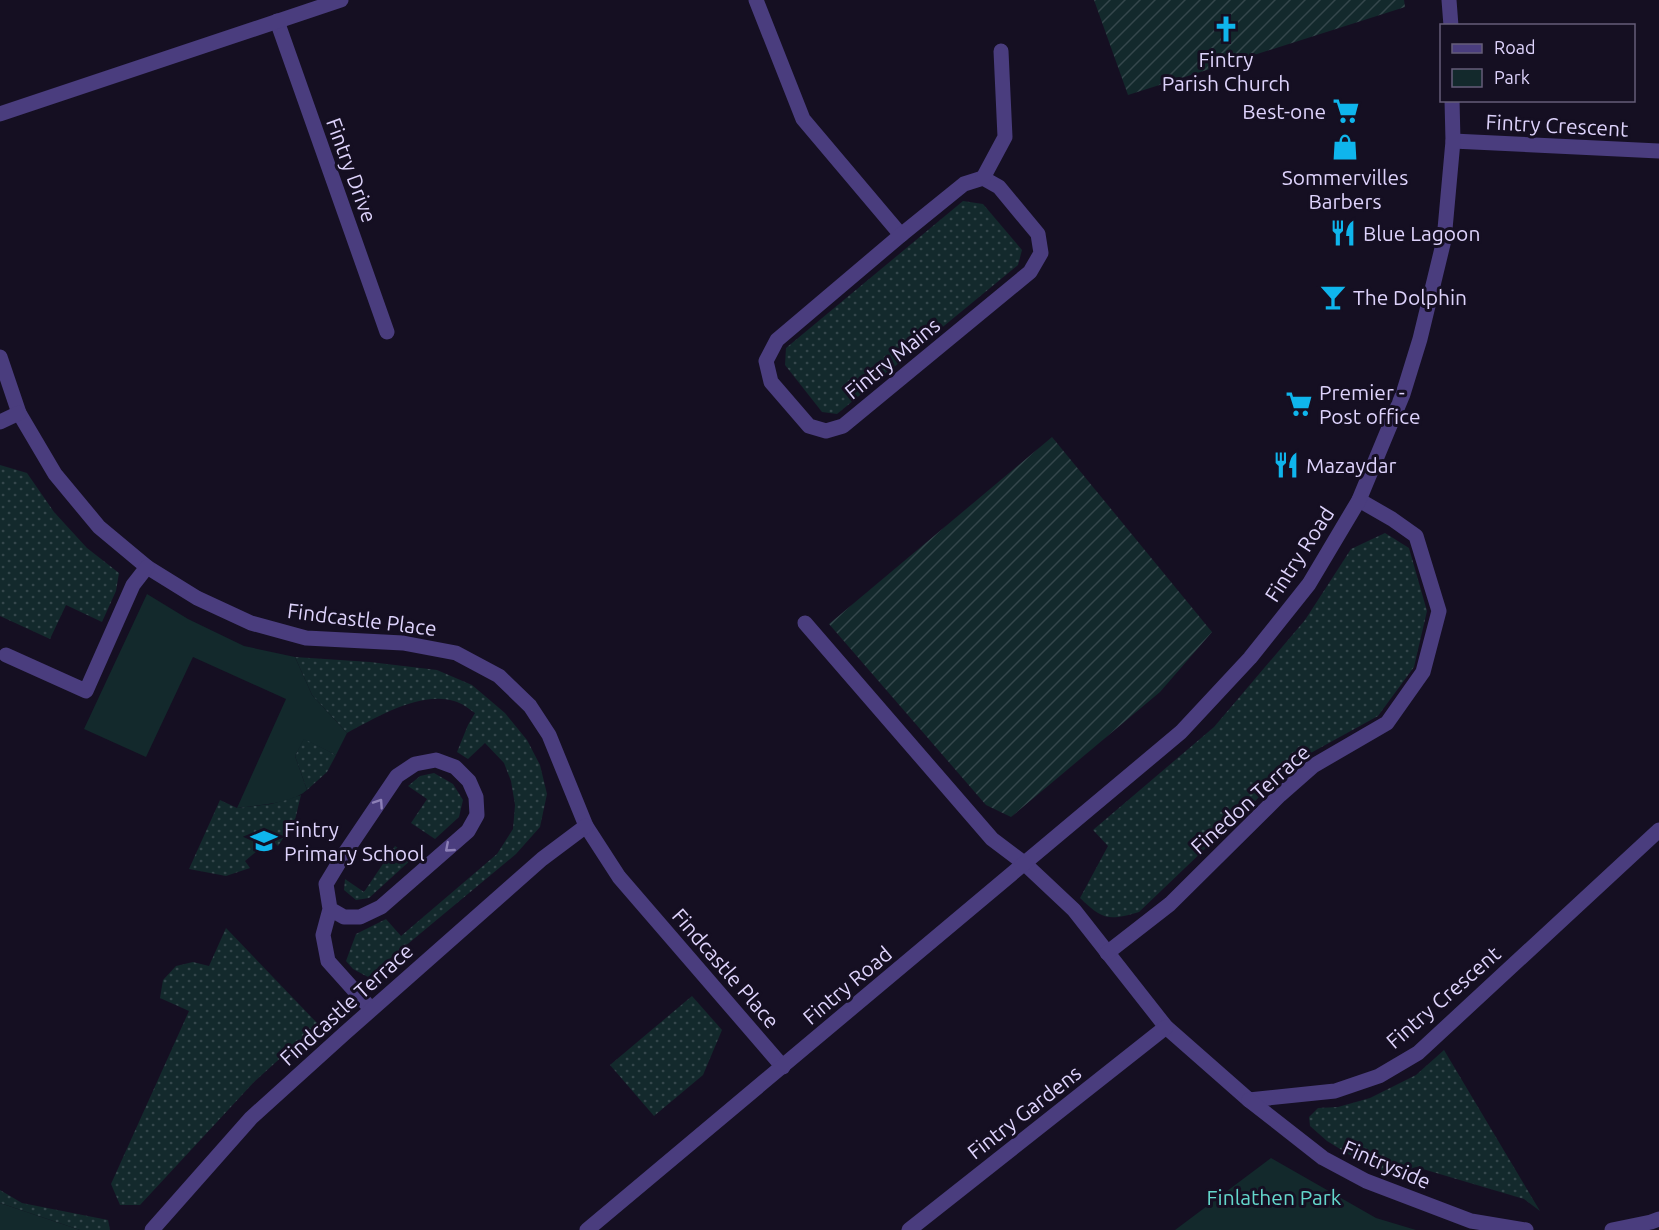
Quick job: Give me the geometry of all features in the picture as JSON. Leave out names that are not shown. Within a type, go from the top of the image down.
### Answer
[{"type":"street","points":[[0,114],[341,0]]},
{"type":"street","points":[[756,0],[803,119],[901,235]]},
{"type":"street","points":[[1449,0],[1451,24]]},
{"type":"street","name":"Fintry Drive","points":[[277,21],[387,332]]},
{"type":"street","points":[[982,178],[1005,137],[1002,51]]},
{"type":"street","name":"Fintry Road","points":[[587,1230],[1181,732],[1250,658],[1309,584],[1359,500],[1403,394],[1420,339],[1444,240],[1453,141],[1452,102]]},
{"type":"street","name":"Fintry Crescent","points":[[1453,141],[1659,151]]},
{"type":"street","name":"Fintry Mains","points":[[982,178],[999,187],[1038,234],[1041,253],[1030,272],[843,426],[826,431],[809,426],[771,382],[766,361],[777,340],[901,235],[964,184],[982,178]]},
{"type":"street","name":"Findcastle Place","points":[[0,357],[19,412],[55,474],[99,527],[147,567],[197,598],[251,623],[306,638],[404,643],[456,653],[499,676],[530,706],[549,735],[586,826],[619,877],[783,1067]]},
{"type":"street","points":[[0,422],[19,412]]},
{"type":"street","name":"Finedon Terrace","points":[[1107,953],[1170,904],[1280,795],[1313,766],[1387,723],[1423,672],[1439,611],[1416,536],[1359,500]]},
{"type":"street","points":[[6,656],[86,692],[133,585],[147,567]]},
{"type":"street","points":[[805,623],[992,839],[1024,863],[1074,910],[1166,1028],[1249,1100]]},
{"type":"street","points":[[330,909],[344,917],[360,917],[381,907],[468,831],[477,815],[476,797],[469,781],[455,767],[435,760],[415,764],[397,776],[326,884],[330,909],[323,935],[328,961],[372,1009]]},
{"type":"street","name":"Findcastle Terrace","points":[[152,1230],[251,1118],[542,859],[586,826]]},
{"type":"street","name":"Fintry Crescent","points":[[1249,1100],[1335,1090],[1379,1076],[1418,1053],[1659,830]]},
{"type":"street","name":"Fintry Gardens","points":[[909,1230],[1166,1028]]},
{"type":"street","name":"Fintryside","points":[[1249,1100],[1323,1158],[1366,1181],[1471,1221],[1526,1230]]},
{"type":"street","points":[[1612,1230],[1659,1219]]},
{"type":"green space","points":[[1094,0],[1404,0],[1405,7],[1128,95]]},
{"type":"green space","points":[[963,201],[983,204],[1022,250],[1018,265],[837,414],[822,412],[785,365],[786,348]]},
{"type":"green space","points":[[1052,437],[1212,632],[1160,692],[1011,817],[986,805],[829,624]]},
{"type":"green space","points":[[0,465],[27,473],[54,512],[87,548],[119,573],[116,591],[102,622],[66,605],[50,639],[0,616]]},
{"type":"green space","points":[[1385,533],[1409,548],[1427,611],[1414,667],[1378,716],[1298,760],[1139,912],[1120,917],[1106,917],[1095,911],[1080,898],[1108,846],[1093,830],[1214,727],[1305,620],[1351,549]]},
{"type":"green space","points":[[147,594],[188,619],[244,646],[295,657],[312,695],[347,733],[336,755],[304,739],[295,756],[307,790],[283,801],[237,808],[286,699],[193,657],[146,757],[84,729]]},
{"type":"green space","points":[[295,657],[370,662],[437,670],[472,685],[505,713],[527,740],[540,765],[547,794],[540,827],[516,854],[368,977],[353,969],[346,961],[356,934],[386,919],[401,936],[497,854],[513,829],[515,805],[511,781],[504,763],[485,743],[468,759],[457,752],[475,713],[463,705],[441,699],[413,703],[385,713],[347,733],[312,695]]},
{"type":"green space","points":[[304,738],[336,755],[327,772],[307,790],[295,756]]},
{"type":"green space","points":[[434,773],[453,784],[463,800],[459,817],[435,839],[411,823],[427,799],[408,786],[420,776]]},
{"type":"green space","points":[[301,795],[295,820],[278,846],[271,839],[245,861],[250,868],[226,876],[189,869],[220,800],[237,808],[271,804]]},
{"type":"green space","points":[[395,846],[413,858],[369,898],[356,900],[344,890],[345,879],[364,892]]},
{"type":"green space","points":[[226,928],[318,1024],[254,1082],[140,1205],[120,1205],[111,1184],[189,1011],[160,998],[163,980],[176,966],[193,962],[209,966]]},
{"type":"green space","points":[[692,996],[722,1030],[703,1075],[654,1116],[610,1065]]},
{"type":"green space","points":[[1444,1050],[1540,1211],[1524,1199],[1416,1167],[1395,1174],[1368,1166],[1327,1141],[1310,1126],[1309,1117],[1318,1108],[1338,1107],[1370,1098],[1416,1075]]},
{"type":"green space","name":"Finlathen Park","points":[[1271,1158],[1376,1218],[1416,1230],[1175,1230]]},
{"type":"green space","points":[[0,1190],[22,1203],[108,1220],[110,1230],[80,1230],[0,1203]]},
{"type":"green space","points":[[0,1203],[80,1230],[0,1230]]},
{"type":"place","name":"Fintry Parish Church","points":[[1226,29]]},
{"type":"place","name":"Best-one","points":[[1346,111]]},
{"type":"place","name":"Sommervilles Barbers","points":[[1345,147]]},
{"type":"place","name":"Blue Lagoon","points":[[1343,233]]},
{"type":"place","name":"The Dolphin","points":[[1333,297]]},
{"type":"place","name":"Premier - Post office","points":[[1299,404]]},
{"type":"place","name":"Mazaydar","points":[[1286,465]]},
{"type":"place","name":"Fintry Primary School","points":[[264,841]]}]
